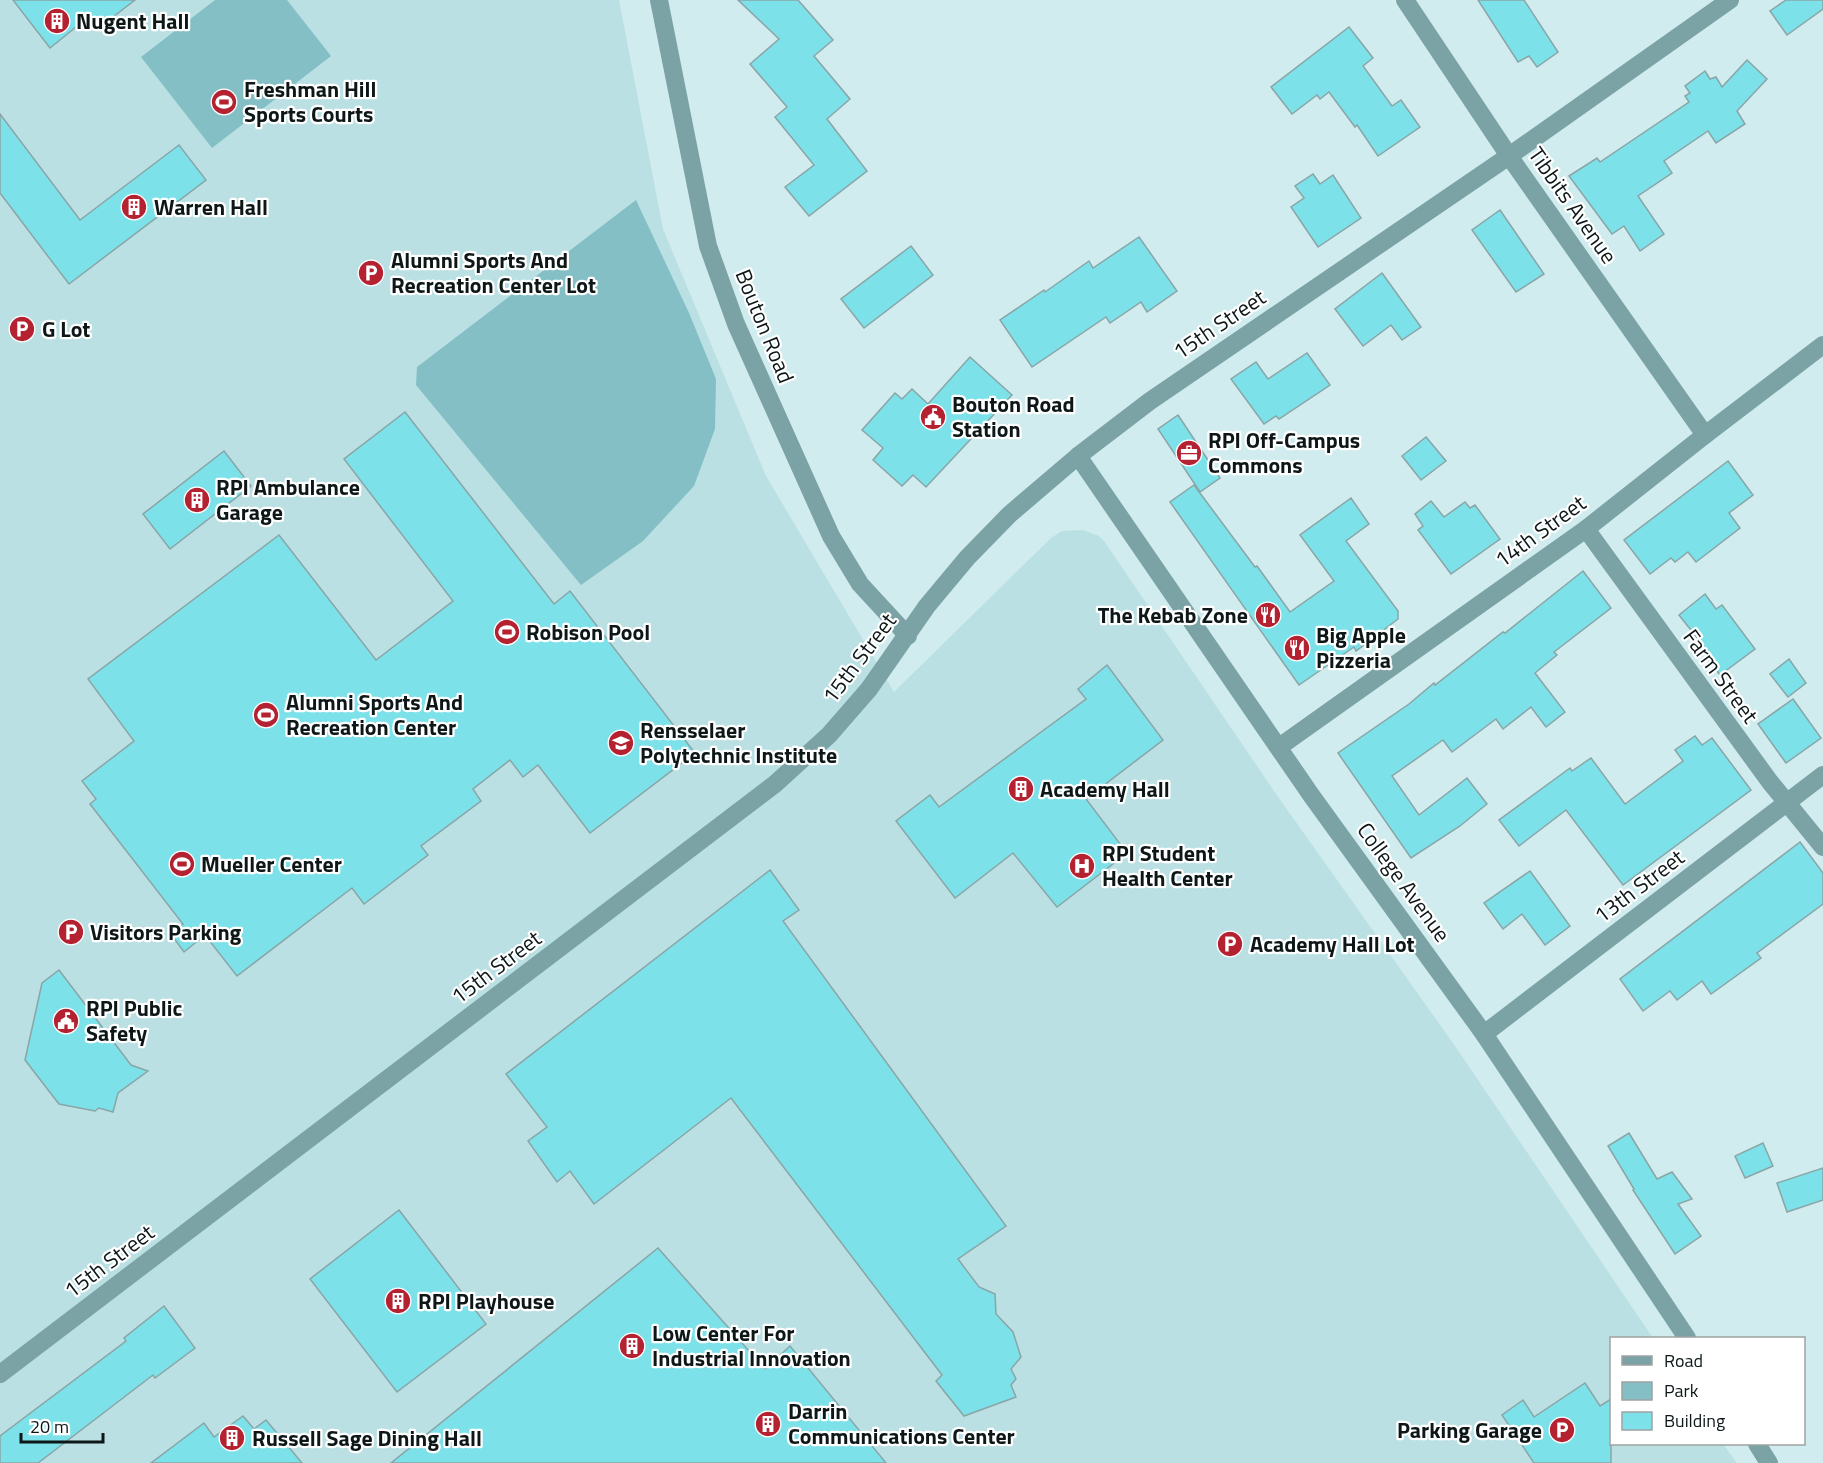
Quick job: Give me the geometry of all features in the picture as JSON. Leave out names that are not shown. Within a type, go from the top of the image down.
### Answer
[{"type":"street","name":"Bouton Road","points":[[659,0],[708,246],[736,324],[831,536],[860,584],[908,636]]},
{"type":"street","name":"Tibbits Avenue","points":[[1405,0],[1509,156],[1705,435]]},
{"type":"street","name":"15th Street","points":[[0,1374],[775,784],[830,735],[869,689],[927,606],[967,558],[1010,514],[1078,456],[1150,400],[1509,156],[1730,0]]},
{"type":"street","name":"14th Street","points":[[1279,747],[1586,529],[1823,345]]},
{"type":"street","name":"College Avenue","points":[[1078,456],[1279,747],[1484,1034],[1686,1337]]},
{"type":"street","name":"Farm Street","points":[[1586,529],[1680,661],[1786,803],[1823,847]]},
{"type":"street","name":"13th Street","points":[[1484,1034],[1823,775]]},
{"type":"street","points":[[1757,1445],[1769,1463]]},
{"type":"shaded area","name":"Rensselaer Polytechnic Institute","points":[[0,0],[619,0],[663,229],[766,476],[894,692],[1051,538],[1062,531],[1083,530],[1099,536],[1276,794],[1455,1046],[1652,1337],[1610,1337],[1610,1445],[1724,1445],[1737,1463],[0,1463]]},
{"type":"green space","name":"Freshman Hill Sports Courts","points":[[215,0],[287,0],[331,56],[212,148],[141,57]]},
{"type":"green space","points":[[636,200],[689,313],[716,379],[715,429],[694,486],[643,541],[581,585],[416,385],[417,367]]},
{"type":"building","name":"Nugent Hall","points":[[13,0],[135,0],[100,27],[91,15],[50,48]]},
{"type":"building","points":[[738,0],[798,0],[833,40],[814,56],[850,99],[827,119],[867,171],[809,216],[785,187],[814,165],[775,117],[787,107],[750,64],[779,39]]},
{"type":"building","points":[[1478,0],[1524,0],[1558,52],[1537,67],[1529,56],[1518,62]]},
{"type":"building","points":[[1786,0],[1823,0],[1823,9],[1787,35],[1770,11]]},
{"type":"building","points":[[1349,27],[1373,58],[1363,66],[1392,106],[1401,100],[1420,127],[1378,156],[1357,125],[1355,127],[1329,92],[1320,99],[1317,95],[1292,114],[1271,87]]},
{"type":"building","points":[[1747,60],[1767,79],[1737,111],[1745,124],[1716,143],[1708,131],[1664,161],[1672,173],[1638,196],[1664,234],[1640,251],[1624,226],[1612,234],[1569,176],[1597,158],[1600,162],[1689,102],[1685,96],[1690,93],[1685,86],[1705,71],[1710,79],[1716,77],[1722,87]]},
{"type":"building","name":"Warren Hall","points":[[0,114],[80,220],[179,145],[206,180],[69,284],[0,193]]},
{"type":"building","points":[[1313,174],[1320,184],[1333,175],[1361,218],[1318,247],[1291,207],[1304,198],[1295,186]]},
{"type":"building","points":[[1500,210],[1544,274],[1516,292],[1472,230]]},
{"type":"building","points":[[1139,237],[1177,291],[1147,312],[1141,302],[1110,323],[1106,317],[1032,367],[1000,320],[1089,261],[1093,268]]},
{"type":"building","points":[[911,246],[933,275],[864,328],[841,299]]},
{"type":"building","points":[[1382,273],[1421,327],[1402,340],[1391,325],[1363,346],[1335,309]]},
{"type":"building","points":[[1307,353],[1330,385],[1279,419],[1276,416],[1264,424],[1231,379],[1256,362],[1268,379]]},
{"type":"building","name":"Bouton Road Station","points":[[970,357],[1012,395],[926,487],[913,475],[902,486],[873,460],[883,448],[862,430],[895,393],[902,399],[912,389],[928,404]]},
{"type":"building","points":[[405,412],[554,604],[570,591],[695,753],[590,833],[538,765],[523,777],[510,760],[473,789],[481,801],[421,846],[428,855],[364,904],[352,888],[237,976],[205,935],[184,952],[170,933],[183,924],[90,804],[96,799],[82,781],[134,741],[88,679],[279,535],[376,660],[453,601],[344,459]]},
{"type":"building","name":"RPI Off-Campus Commons","points":[[1178,415],[1220,478],[1200,492],[1158,429]]},
{"type":"building","points":[[1426,437],[1446,461],[1421,480],[1402,456]]},
{"type":"building","name":"RPI Ambulance Garage","points":[[224,451],[251,486],[170,549],[143,514]]},
{"type":"building","points":[[1728,461],[1753,495],[1729,513],[1740,528],[1696,562],[1688,552],[1675,562],[1671,558],[1650,574],[1624,540]]},
{"type":"building","points":[[1194,485],[1290,612],[1334,581],[1300,535],[1351,498],[1369,524],[1346,541],[1398,611],[1398,619],[1356,651],[1354,647],[1299,685],[1170,502]]},
{"type":"building","points":[[1431,501],[1444,517],[1465,502],[1470,508],[1475,505],[1500,539],[1451,574],[1418,530],[1423,526],[1415,514]]},
{"type":"building","points":[[1583,571],[1611,608],[1554,652],[1557,655],[1535,673],[1565,712],[1546,727],[1531,707],[1503,729],[1496,719],[1452,752],[1443,740],[1392,776],[1419,815],[1467,778],[1487,804],[1460,826],[1411,858],[1338,753],[1409,704],[1434,683],[1435,685],[1503,632],[1505,633]]},
{"type":"building","points":[[1705,594],[1716,609],[1722,605],[1755,649],[1720,675],[1706,657],[1710,654],[1679,615]]},
{"type":"building","points":[[1789,659],[1806,683],[1788,697],[1770,674]]},
{"type":"building","name":"Academy Hall","points":[[1107,665],[1163,740],[1086,799],[1127,853],[1057,907],[1013,853],[955,898],[896,821],[930,795],[939,807],[1086,699],[1078,689]]},
{"type":"building","points":[[1793,699],[1821,738],[1786,763],[1758,724]]},
{"type":"building","points":[[1695,736],[1702,745],[1712,738],[1751,790],[1623,885],[1566,810],[1519,846],[1499,820],[1570,768],[1572,771],[1591,758],[1625,804],[1683,761],[1675,750]]},
{"type":"building","points":[[1800,842],[1823,873],[1823,904],[1757,953],[1761,958],[1711,994],[1702,981],[1677,1000],[1670,991],[1643,1011],[1620,979]]},
{"type":"building","points":[[770,870],[799,910],[783,921],[1006,1226],[958,1259],[979,1287],[995,1294],[996,1314],[1013,1332],[1021,1357],[1011,1369],[1016,1379],[1011,1385],[1016,1397],[964,1416],[936,1381],[942,1375],[731,1098],[594,1204],[570,1171],[557,1182],[528,1141],[547,1127],[506,1074]]},
{"type":"building","points":[[1530,871],[1570,926],[1545,945],[1522,914],[1503,929],[1484,903]]},
{"type":"building","name":"RPI Public Safety","points":[[59,970],[131,1065],[148,1071],[118,1093],[113,1112],[99,1108],[95,1111],[59,1104],[25,1060],[42,983]]},
{"type":"building","points":[[1629,1133],[1657,1179],[1672,1172],[1692,1199],[1678,1204],[1701,1236],[1675,1254],[1633,1190],[1608,1146]]},
{"type":"building","points":[[1763,1143],[1773,1166],[1745,1178],[1735,1156]]},
{"type":"building","points":[[1823,1168],[1823,1200],[1787,1212],[1777,1183]]},
{"type":"building","name":"RPI Playhouse","points":[[399,1210],[486,1324],[397,1392],[310,1279]]},
{"type":"building","name":"Low Center For Industrial Innovation","points":[[658,1248],[765,1369],[790,1346],[886,1463],[391,1463]]},
{"type":"building","points":[[164,1306],[195,1348],[155,1378],[153,1375],[38,1463],[0,1463],[0,1436],[126,1341],[124,1338]]},
{"type":"building","name":"Parking Garage","points":[[1585,1383],[1600,1406],[1610,1400],[1611,1463],[1534,1463],[1502,1415],[1523,1400],[1534,1417]]},
{"type":"building","name":"Russell Sage Dining Hall","points":[[243,1416],[254,1429],[266,1420],[302,1463],[151,1463],[204,1423],[214,1437]]},
{"type":"place","name":"Nugent Hall","points":[[57,21]]},
{"type":"place","name":"Freshman Hill Sports Courts","points":[[224,102]]},
{"type":"place","name":"Warren Hall","points":[[134,207]]},
{"type":"place","name":"Alumni Sports And Recreation Center Lot","points":[[371,273]]},
{"type":"place","name":"G Lot","points":[[22,329]]},
{"type":"place","name":"Bouton Road Station","points":[[933,417]]},
{"type":"place","name":"RPI Off-Campus Commons","points":[[1189,453]]},
{"type":"place","name":"RPI Ambulance Garage","points":[[197,500]]},
{"type":"place","name":"The Kebab Zone","points":[[1268,615]]},
{"type":"place","name":"Robison Pool","points":[[507,632]]},
{"type":"place","name":"Big Apple Pizzeria","points":[[1297,648]]},
{"type":"place","name":"Alumni Sports And Recreation Center","points":[[266,715]]},
{"type":"place","name":"Rensselaer Polytechnic Institute","points":[[621,743]]},
{"type":"place","name":"Academy Hall","points":[[1021,789]]},
{"type":"place","name":"Mueller Center","points":[[182,864]]},
{"type":"place","name":"RPI Student Health Center","points":[[1082,866]]},
{"type":"place","name":"Visitors Parking","points":[[71,932]]},
{"type":"place","name":"Academy Hall Lot","points":[[1230,944]]},
{"type":"place","name":"RPI Public Safety","points":[[66,1021]]},
{"type":"place","name":"RPI Playhouse","points":[[398,1301]]},
{"type":"place","name":"Low Center For Industrial Innovation","points":[[632,1346]]},
{"type":"place","name":"Darrin Communications Center","points":[[768,1424]]},
{"type":"place","name":"Parking Garage","points":[[1562,1430]]},
{"type":"place","name":"Russell Sage Dining Hall","points":[[232,1438]]}]
